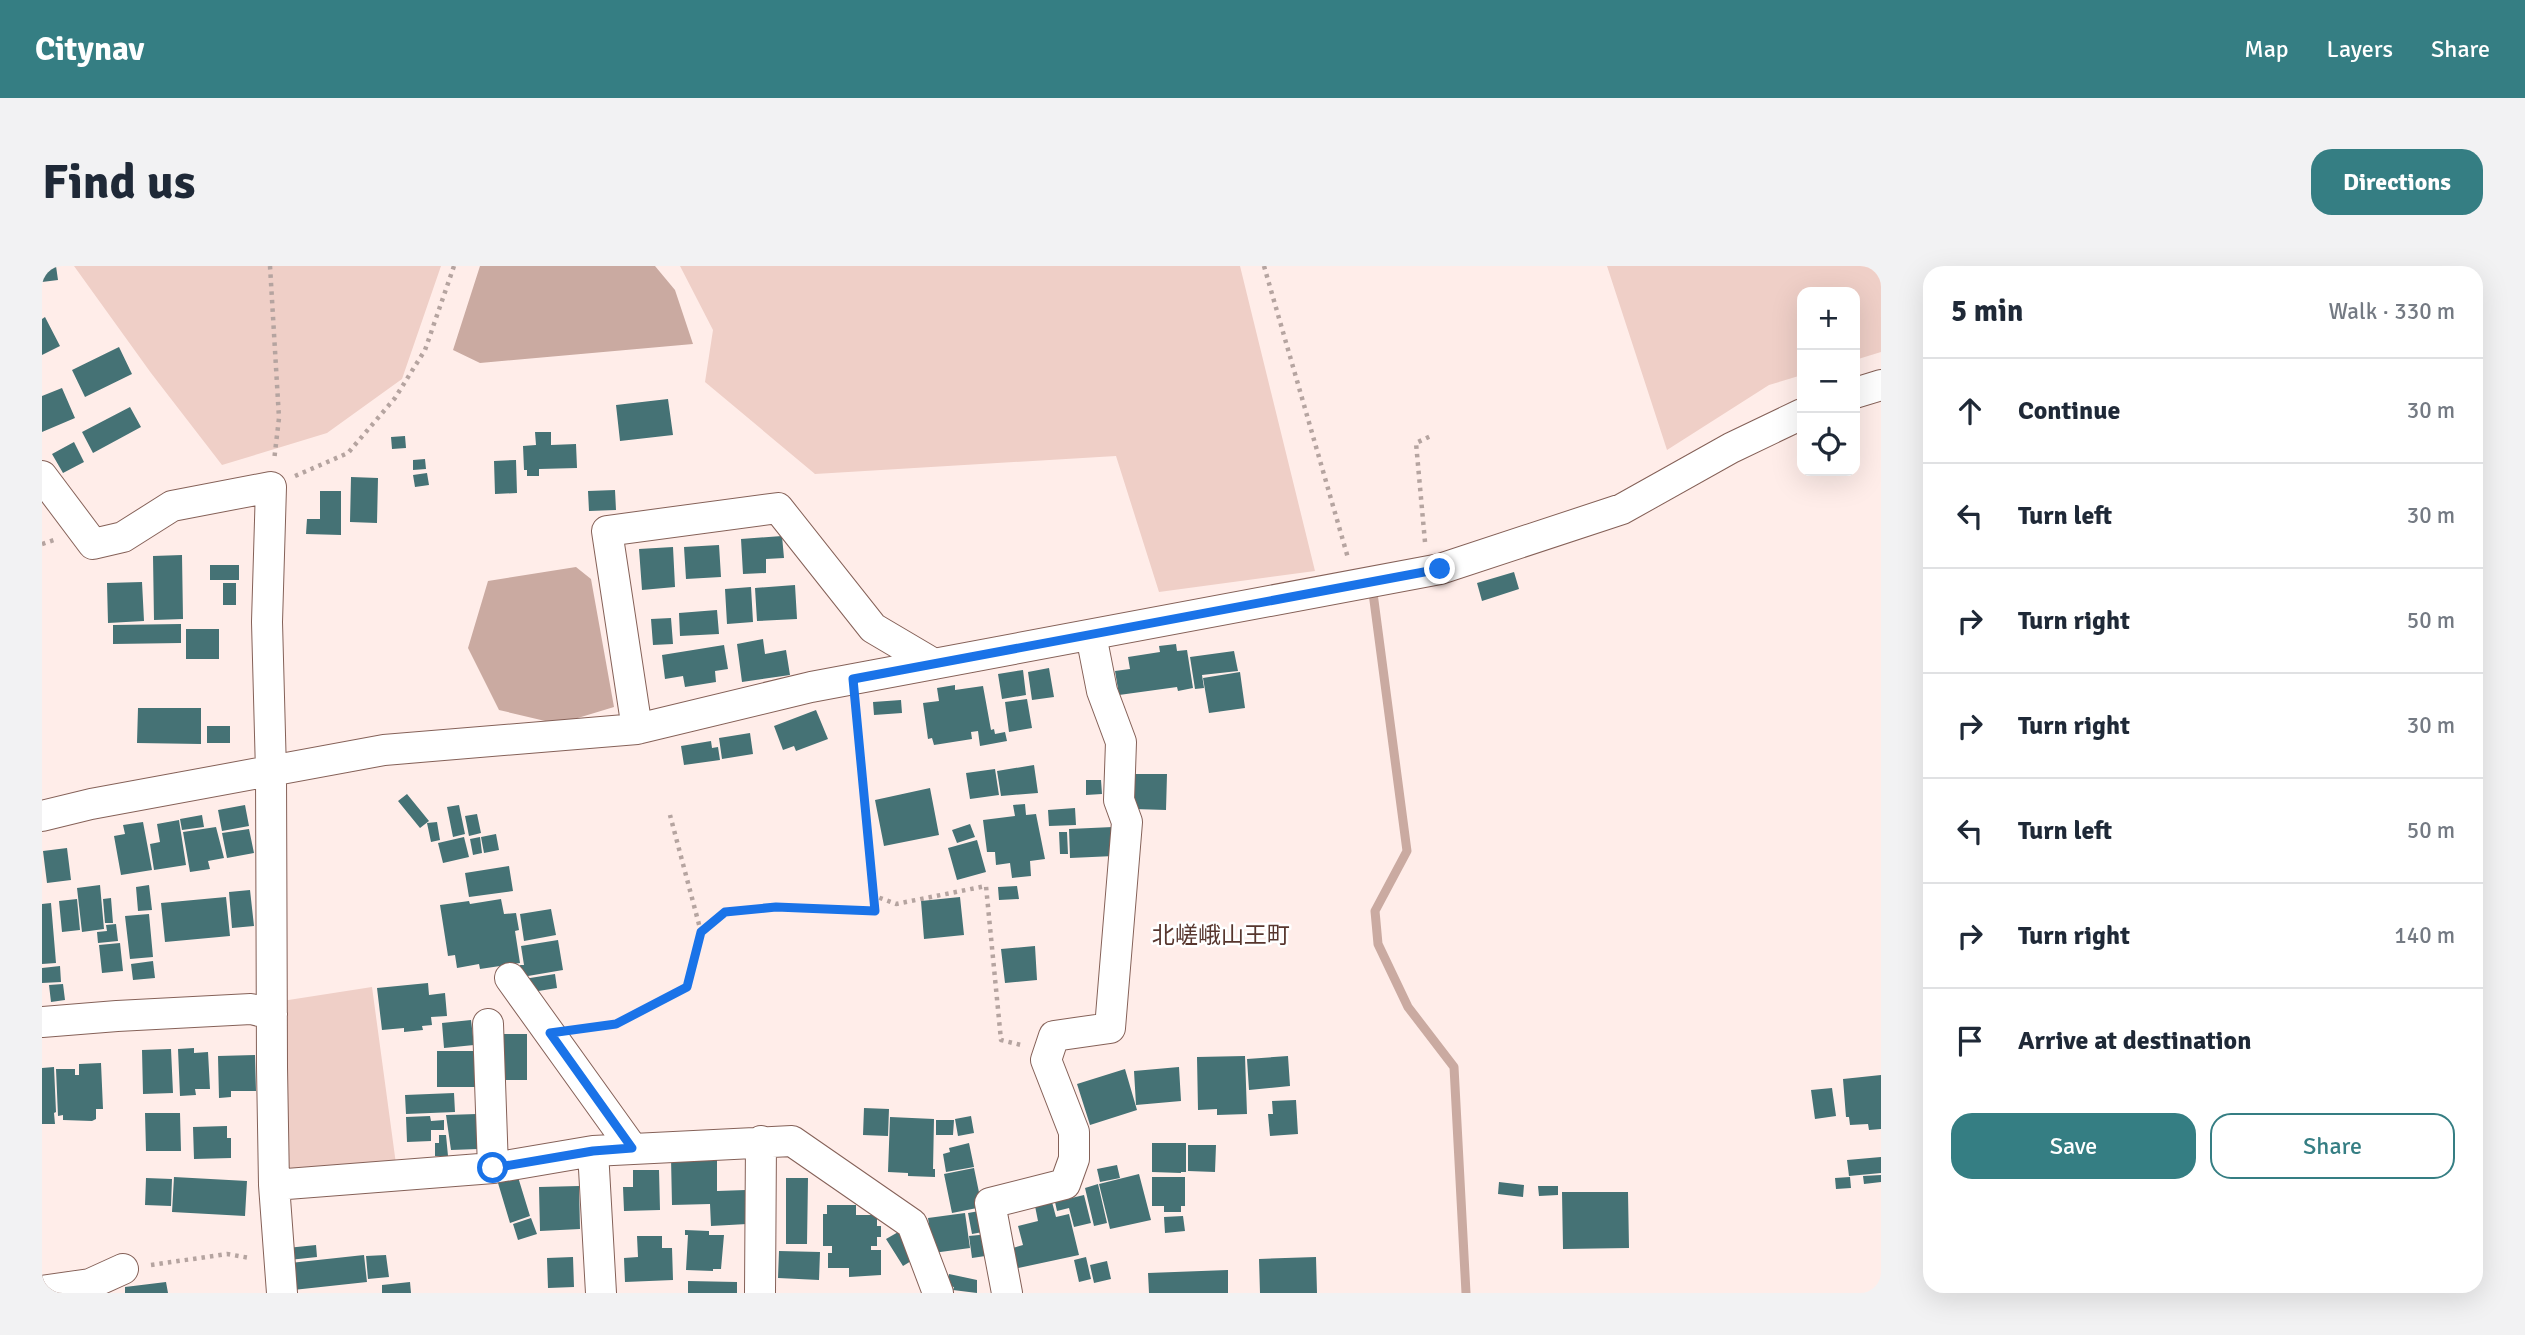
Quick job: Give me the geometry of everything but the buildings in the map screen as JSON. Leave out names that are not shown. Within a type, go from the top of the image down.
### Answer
[{"type":"street","points":[[1860,391],[1881,385]]},
{"type":"street","points":[[42,816],[90,804],[384,750],[637,729],[853,679],[1428,571],[1622,509],[1731,448],[1797,416]]},
{"type":"street","points":[[42,477],[93,544],[124,537],[172,506],[271,487],[267,622],[271,772],[274,1185],[282,1293]]},
{"type":"street","points":[[637,729],[607,531],[778,508],[873,628],[934,664]]},
{"type":"street","points":[[1007,1293],[990,1203],[1065,1184],[1074,1159],[1074,1132],[1046,1060],[1054,1036],[1110,1028],[1127,822],[1119,800],[1121,742],[1102,691],[1091,635]]},
{"type":"street","points":[[510,978],[632,1148]]},
{"type":"street","points":[[42,1022],[251,1009],[272,1014]]},
{"type":"street","points":[[488,1024],[493,1168]]},
{"type":"street","points":[[760,1293],[761,1140]]},
{"type":"street","points":[[274,1185],[493,1168],[593,1151],[792,1140],[912,1224],[937,1293]]},
{"type":"street","points":[[593,1151],[601,1293]]},
{"type":"street","points":[[42,1291],[90,1284],[123,1269]]},
{"type":"path","points":[[270,266],[279,418],[271,487]]},
{"type":"path","points":[[271,487],[348,453],[395,398],[425,350],[454,266]]},
{"type":"path","points":[[1264,266],[1356,585]]},
{"type":"path","points":[[1428,571],[1416,443],[1433,435]]},
{"type":"path","points":[[701,932],[725,912],[776,907],[875,911],[853,679]]},
{"type":"path","points":[[550,1033],[616,1024],[687,987],[701,932],[670,815]]},
{"type":"path","points":[[872,895],[896,904],[986,886],[1001,1040],[1049,1051]]},
{"type":"path","points":[[123,1269],[227,1254],[278,1263]]},
{"type":"shaded area","points":[[74,266],[441,266],[402,379],[327,433],[222,465]]},
{"type":"shaded area","points":[[480,266],[655,266],[675,290],[693,344],[480,363],[453,350]]},
{"type":"shaded area","points":[[680,266],[1240,266],[1315,571],[1159,592],[1116,456],[815,474],[705,382],[713,330]]},
{"type":"shaded area","points":[[1607,266],[1881,266],[1881,352],[1860,358],[1860,287],[1797,287],[1797,377],[1769,385],[1667,450]]},
{"type":"shaded area","points":[[576,567],[591,579],[614,707],[558,724],[499,710],[468,648],[488,581]]},
{"type":"shaded area","points":[[372,987],[396,1164],[285,1174],[282,1001]]},
{"type":"waterway","points":[[1373,593],[1407,851],[1375,911],[1378,944],[1408,1007],[1454,1067],[1466,1293]]},
{"type":"district","name":"北嵯峨山王町","points":[[1221,935]]},
{"type":"route","points":[[493,1168],[593,1151],[632,1148],[550,1033],[616,1024],[687,987],[701,932],[725,912],[776,907],[875,911],[853,679],[1440,569]]}]
